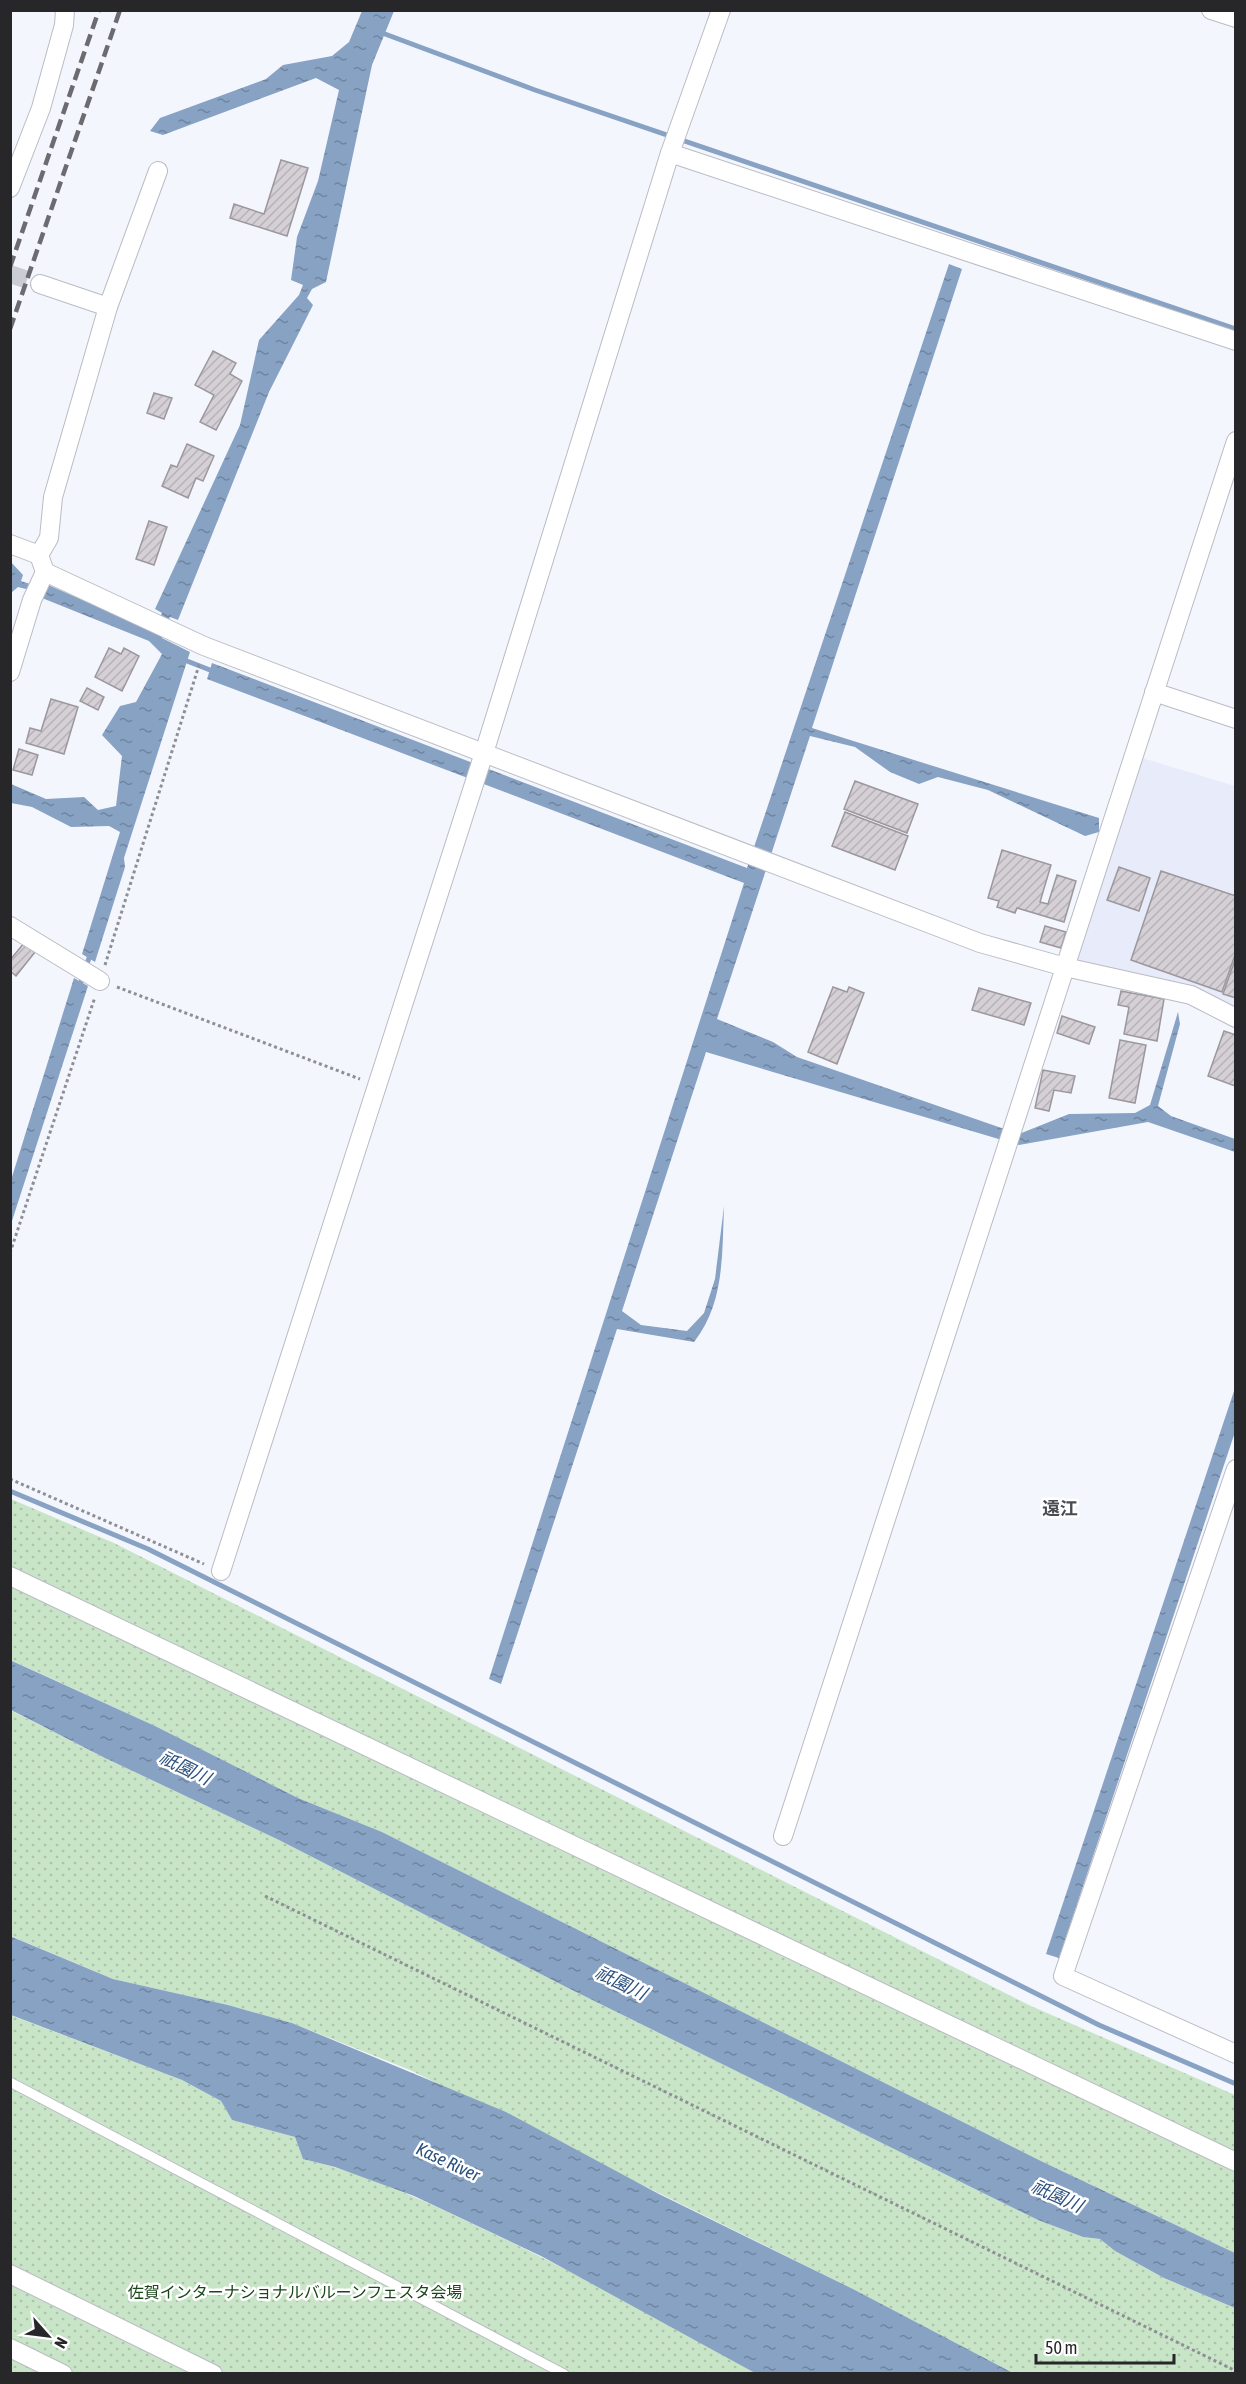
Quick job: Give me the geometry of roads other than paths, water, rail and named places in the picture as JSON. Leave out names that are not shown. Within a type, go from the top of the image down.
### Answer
[{"type":"street","points":[[10,188],[41,108],[64,25],[65,10]]},
{"type":"street","points":[[221,1571],[482,757],[670,153],[721,10]]},
{"type":"street","points":[[1211,10],[1236,18]]},
{"type":"street","points":[[670,153],[1236,341]]},
{"type":"street","points":[[10,672],[32,600],[43,577],[39,555],[49,538],[52,497],[108,307],[158,171]]},
{"type":"street","points":[[40,284],[108,307]]},
{"type":"street","points":[[783,1836],[1236,441]]},
{"type":"street","points":[[10,544],[39,555]]},
{"type":"street","points":[[43,577],[482,757],[980,943],[1065,967],[1191,995],[1236,1018]]},
{"type":"street","points":[[1154,692],[1236,719]]},
{"type":"street","points":[[10,927],[90,974]]},
{"type":"street","points":[[1236,1469],[1063,1976],[1236,2054]]},
{"type":"street","points":[[10,1576],[1236,2162]]},
{"type":"street","points":[[10,2274],[213,2373]]},
{"type":"street","points":[[10,2348],[63,2373]]},
{"type":"lane","points":[[10,2082],[564,2373]]},
{"type":"water","points":[[362,11],[394,11],[372,65],[326,282],[312,289],[307,298],[313,305],[269,392],[178,620],[170,617],[162,638],[190,652],[124,858],[125,867],[95,962],[82,954],[120,832],[109,826],[71,827],[32,807],[11,803],[11,784],[46,799],[84,797],[98,810],[116,806],[122,756],[102,735],[120,706],[136,702],[162,654],[149,641],[42,598],[42,593],[18,587],[11,593],[10,561],[23,575],[21,581],[44,589],[46,584],[153,631],[162,613],[155,609],[240,425],[259,340],[299,295],[303,285],[291,280],[297,237],[318,181],[339,90],[316,78],[163,135],[150,131],[160,118],[266,79],[283,65],[332,56],[349,42]]},
{"type":"water","points":[[949,264],[962,269],[812,728],[1099,818],[1099,832],[1085,836],[988,790],[938,777],[919,784],[890,772],[855,747],[810,736],[717,1019],[773,1042],[797,1057],[1019,1134],[1069,1114],[1135,1113],[1150,1105],[1178,1012],[1180,1024],[1158,1106],[1171,1116],[1235,1139],[1235,1152],[1148,1122],[1019,1145],[706,1052],[622,1311],[641,1325],[687,1331],[704,1313],[715,1279],[724,1206],[722,1259],[717,1294],[704,1327],[694,1342],[617,1329],[501,1684],[489,1679],[744,883],[207,679],[212,663],[747,868]]},
{"type":"water","points":[[74,978],[88,986],[11,1224],[11,1180]]},
{"type":"water","points":[[1235,1388],[1235,1432],[1059,1958],[1046,1954]]},
{"type":"water","name":"祇園川","points":[[10,1660],[155,1726],[298,1798],[382,1832],[1043,2162],[1235,2253],[1235,2308],[1164,2278],[1115,2251],[1100,2239],[1083,2237],[1038,2220],[566,1987],[279,1840],[105,1758],[11,1710]]},
{"type":"water","name":"Kase River","points":[[10,1936],[113,1979],[228,2005],[292,2023],[506,2112],[659,2194],[853,2289],[1013,2373],[755,2373],[541,2256],[414,2196],[335,2167],[303,2159],[295,2137],[232,2120],[221,2101],[182,2080],[11,2015]]},
{"type":"waterway","points":[[385,34],[535,90],[1236,329]]},
{"type":"waterway","points":[[187,661],[210,670]]},
{"type":"waterway","points":[[81,982],[89,958]]},
{"type":"waterway","points":[[10,1491],[148,1549],[1099,2025],[1236,2084]]},
{"type":"tunnel","points":[[10,274],[40,284]]},
{"type":"railway","points":[[10,267],[99,10]]},
{"type":"railway","points":[[10,329],[120,10]]},
{"type":"district","name":"遠江","points":[[1060,1509]]},
{"type":"park label","name":"佐賀インターナショナルバルーンフェスタ会場","points":[[295,2292]]}]
